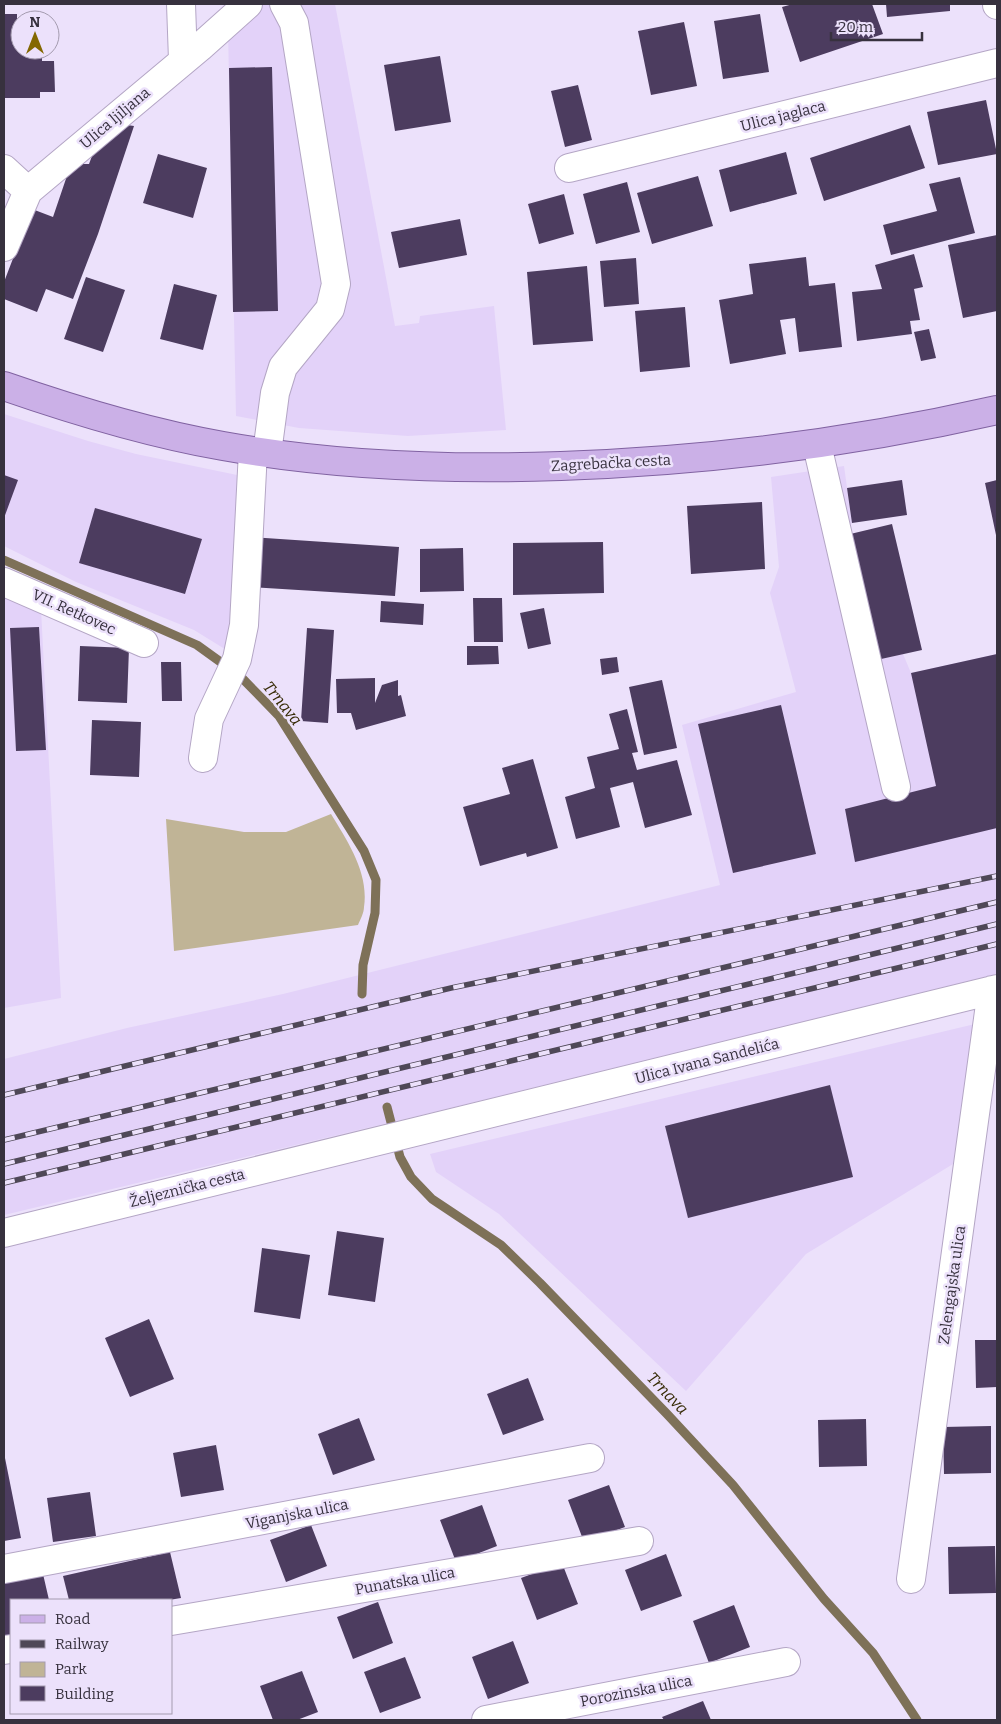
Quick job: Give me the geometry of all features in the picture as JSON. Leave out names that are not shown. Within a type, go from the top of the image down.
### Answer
[{"type":"main road","name":"Zagrebačka cesta","points":[[4,386],[116,422],[221,446],[370,464],[433,468],[494,468],[656,461],[817,445],[942,423],[997,410]]},
{"type":"street","points":[[181,4],[183,60]]},
{"type":"street","name":"Ulica ljiljana","points":[[4,247],[28,191],[248,4]]},
{"type":"street","points":[[203,758],[208,719],[232,668],[244,625],[260,452],[275,393],[283,368],[330,309],[336,284],[294,23],[284,4]]},
{"type":"street","name":"Ulica jaglaca","points":[[569,168],[997,63]]},
{"type":"street","points":[[4,169],[28,191]]},
{"type":"street","points":[[817,445],[896,787]]},
{"type":"street","name":"VII. Retkovec","points":[[4,582],[144,643]]},
{"type":"street","name":"Ulica Ivana Sandelića","points":[[371,1143],[995,990]]},
{"type":"street","name":"Zelengajska ulica","points":[[911,1579],[995,990]]},
{"type":"street","name":"Željeznička cesta","points":[[4,1233],[371,1143]]},
{"type":"street","name":"Viganjska ulica","points":[[4,1569],[590,1458]]},
{"type":"street","name":"Punatska ulica","points":[[172,1621],[640,1541]]},
{"type":"street","name":"Porozinska ulica","points":[[486,1720],[786,1662]]},
{"type":"shaded area","points":[[261,4],[335,4],[395,326],[419,323],[420,316],[494,306],[506,430],[408,436],[299,428],[236,416],[228,30]]},
{"type":"shaded area","points":[[4,414],[136,454],[237,475],[231,637],[228,651],[194,630],[76,582],[4,546]]},
{"type":"shaded area","points":[[844,466],[852,523],[842,536],[872,661],[903,654],[911,673],[997,654],[997,974],[4,1215],[4,1059],[127,1028],[283,994],[720,885],[682,725],[796,692],[770,593],[779,567],[771,477]]},
{"type":"shaded area","points":[[4,592],[41,609],[61,998],[4,1008]]},
{"type":"shaded area","points":[[975,1024],[953,1164],[806,1254],[686,1391],[499,1214],[436,1172],[430,1154]]},
{"type":"green space","points":[[331,814],[356,858],[363,882],[365,894],[364,909],[358,925],[174,951],[166,819],[244,832],[286,832]]},
{"type":"building","points":[[793,4],[872,4],[883,34],[800,62],[782,7]]},
{"type":"building","points":[[886,4],[950,4],[950,11],[887,17]]},
{"type":"building","points":[[4,14],[10,14],[10,60],[54,61],[55,92],[40,92],[40,98],[4,98]]},
{"type":"building","points":[[760,14],[769,72],[723,79],[714,21]]},
{"type":"building","points":[[684,22],[697,86],[651,95],[638,31]]},
{"type":"building","points":[[440,56],[451,122],[395,131],[384,65]]},
{"type":"building","points":[[272,67],[278,311],[233,312],[229,68]]},
{"type":"building","points":[[578,85],[592,140],[565,147],[551,91]]},
{"type":"building","points":[[986,100],[997,154],[938,165],[927,112]]},
{"type":"building","points":[[120,124],[134,126],[98,234],[73,299],[46,289],[37,312],[4,299],[4,282],[32,209],[53,217],[71,164],[89,164],[95,148]]},
{"type":"building","points":[[910,125],[925,168],[824,201],[810,158]]},
{"type":"building","points":[[786,152],[797,194],[730,212],[719,170]]},
{"type":"building","points":[[158,154],[207,168],[193,218],[143,203]]},
{"type":"building","points":[[698,176],[713,226],[652,244],[637,193]]},
{"type":"building","points":[[960,177],[975,233],[891,255],[883,225],[937,211],[929,184]]},
{"type":"building","points":[[627,182],[640,232],[596,244],[583,194]]},
{"type":"building","points":[[564,194],[574,234],[539,244],[528,204]]},
{"type":"building","points":[[460,219],[467,255],[399,268],[391,232]]},
{"type":"building","points":[[997,235],[997,311],[963,318],[948,245]]},
{"type":"building","points":[[914,254],[923,287],[914,289],[920,320],[910,321],[912,334],[857,341],[852,292],[882,289],[875,265]]},
{"type":"building","points":[[806,257],[809,286],[835,283],[842,347],[799,352],[795,318],[780,320],[786,354],[730,364],[719,300],[753,294],[749,264]]},
{"type":"building","points":[[636,258],[639,304],[604,307],[600,261]]},
{"type":"building","points":[[587,266],[593,341],[533,345],[527,272]]},
{"type":"building","points":[[86,277],[125,290],[103,352],[64,339]]},
{"type":"building","points":[[174,284],[217,295],[203,350],[160,339]]},
{"type":"building","points":[[685,307],[690,367],[640,372],[635,311]]},
{"type":"building","points":[[929,329],[936,358],[921,361],[914,332]]},
{"type":"building","points":[[4,475],[18,480],[4,518]]},
{"type":"building","points":[[902,480],[907,515],[852,523],[847,488]]},
{"type":"building","points":[[997,480],[997,535],[996,535],[985,483]]},
{"type":"building","points":[[762,502],[765,569],[691,574],[687,506]]},
{"type":"building","points":[[95,508],[202,539],[185,594],[79,563]]},
{"type":"building","points":[[892,524],[922,650],[872,661],[842,536]]},
{"type":"building","points":[[252,537],[399,547],[395,596],[249,587]]},
{"type":"building","points":[[603,542],[604,593],[513,595],[513,543]]},
{"type":"building","points":[[463,548],[464,591],[420,592],[420,549]]},
{"type":"building","points":[[473,598],[502,598],[503,642],[474,642]]},
{"type":"building","points":[[381,601],[424,604],[423,625],[380,622]]},
{"type":"building","points":[[544,608],[551,644],[528,649],[520,613]]},
{"type":"building","points":[[39,627],[46,750],[16,751],[10,628]]},
{"type":"building","points":[[307,628],[334,630],[328,723],[301,721]]},
{"type":"building","points":[[80,646],[129,648],[127,703],[78,701]]},
{"type":"building","points":[[467,646],[498,646],[499,664],[467,665]]},
{"type":"building","points":[[997,654],[997,828],[855,862],[845,809],[936,786],[911,673]]},
{"type":"building","points":[[617,657],[619,672],[602,675],[600,659]]},
{"type":"building","points":[[161,662],[181,662],[182,701],[162,701]]},
{"type":"building","points":[[375,678],[375,703],[382,685],[398,680],[398,696],[401,695],[406,716],[356,730],[351,713],[337,713],[336,679]]},
{"type":"building","points":[[662,680],[677,748],[644,755],[629,687]]},
{"type":"building","points":[[781,705],[816,854],[733,873],[698,724]]},
{"type":"building","points":[[627,709],[638,752],[632,753],[637,770],[677,760],[692,815],[645,828],[633,782],[610,788],[620,827],[576,839],[565,797],[595,788],[587,757],[619,749],[609,714]]},
{"type":"building","points":[[92,720],[141,722],[139,777],[90,775]]},
{"type":"building","points":[[533,759],[558,848],[527,857],[526,853],[480,866],[463,807],[510,794],[502,768]]},
{"type":"building","points":[[830,1085],[853,1177],[688,1218],[665,1126]]},
{"type":"building","points":[[337,1231],[384,1238],[375,1302],[328,1295]]},
{"type":"building","points":[[262,1248],[310,1255],[300,1319],[254,1312]]},
{"type":"building","points":[[149,1319],[174,1379],[130,1397],[105,1338]]},
{"type":"building","points":[[975,1340],[997,1340],[997,1387],[976,1388]]},
{"type":"building","points":[[528,1378],[544,1420],[503,1435],[487,1394]]},
{"type":"building","points":[[359,1418],[375,1460],[333,1475],[318,1434]]},
{"type":"building","points":[[866,1419],[867,1466],[819,1467],[818,1420]]},
{"type":"building","points":[[991,1426],[991,1473],[944,1474],[943,1427]]},
{"type":"building","points":[[216,1445],[224,1490],[181,1497],[173,1453]]},
{"type":"building","points":[[4,1453],[21,1538],[4,1541]]},
{"type":"building","points":[[609,1485],[625,1527],[584,1542],[568,1500]]},
{"type":"building","points":[[90,1492],[96,1536],[53,1542],[47,1498]]},
{"type":"building","points":[[482,1505],[497,1546],[456,1562],[440,1520]]},
{"type":"building","points":[[311,1525],[327,1566],[286,1582],[270,1540]]},
{"type":"building","points":[[995,1546],[996,1593],[949,1594],[948,1547]]},
{"type":"building","points":[[170,1552],[181,1598],[69,1599],[63,1576]]},
{"type":"building","points":[[666,1554],[682,1596],[641,1611],[625,1570]]},
{"type":"building","points":[[562,1563],[578,1604],[537,1620],[521,1578]]},
{"type":"building","points":[[43,1574],[49,1599],[10,1599],[10,1640],[6,1641],[4,1631],[4,1583]]},
{"type":"building","points":[[378,1602],[393,1643],[353,1659],[337,1617]]},
{"type":"building","points":[[734,1605],[750,1647],[709,1663],[693,1621]]},
{"type":"building","points":[[513,1641],[529,1683],[488,1699],[472,1657]]},
{"type":"building","points":[[405,1657],[421,1698],[380,1713],[364,1672]]},
{"type":"building","points":[[302,1671],[318,1712],[297,1720],[273,1720],[260,1686]]},
{"type":"building","points":[[703,1701],[711,1720],[664,1720],[662,1717]]},
{"type":"waterway","name":"Trnava","points":[[4,560],[197,645],[240,676],[279,716],[364,851],[376,880],[375,913],[363,965],[362,994]]},
{"type":"waterway","name":"Trnava","points":[[387,1107],[400,1157],[411,1177],[432,1199],[501,1245],[667,1414],[733,1485],[824,1599],[873,1653],[917,1720]]},
{"type":"railway","points":[[4,1095],[451,988],[997,876]]},
{"type":"railway","points":[[4,1140],[997,902]]},
{"type":"railway","points":[[4,1164],[997,924]]},
{"type":"railway","points":[[4,1183],[997,944]]}]
